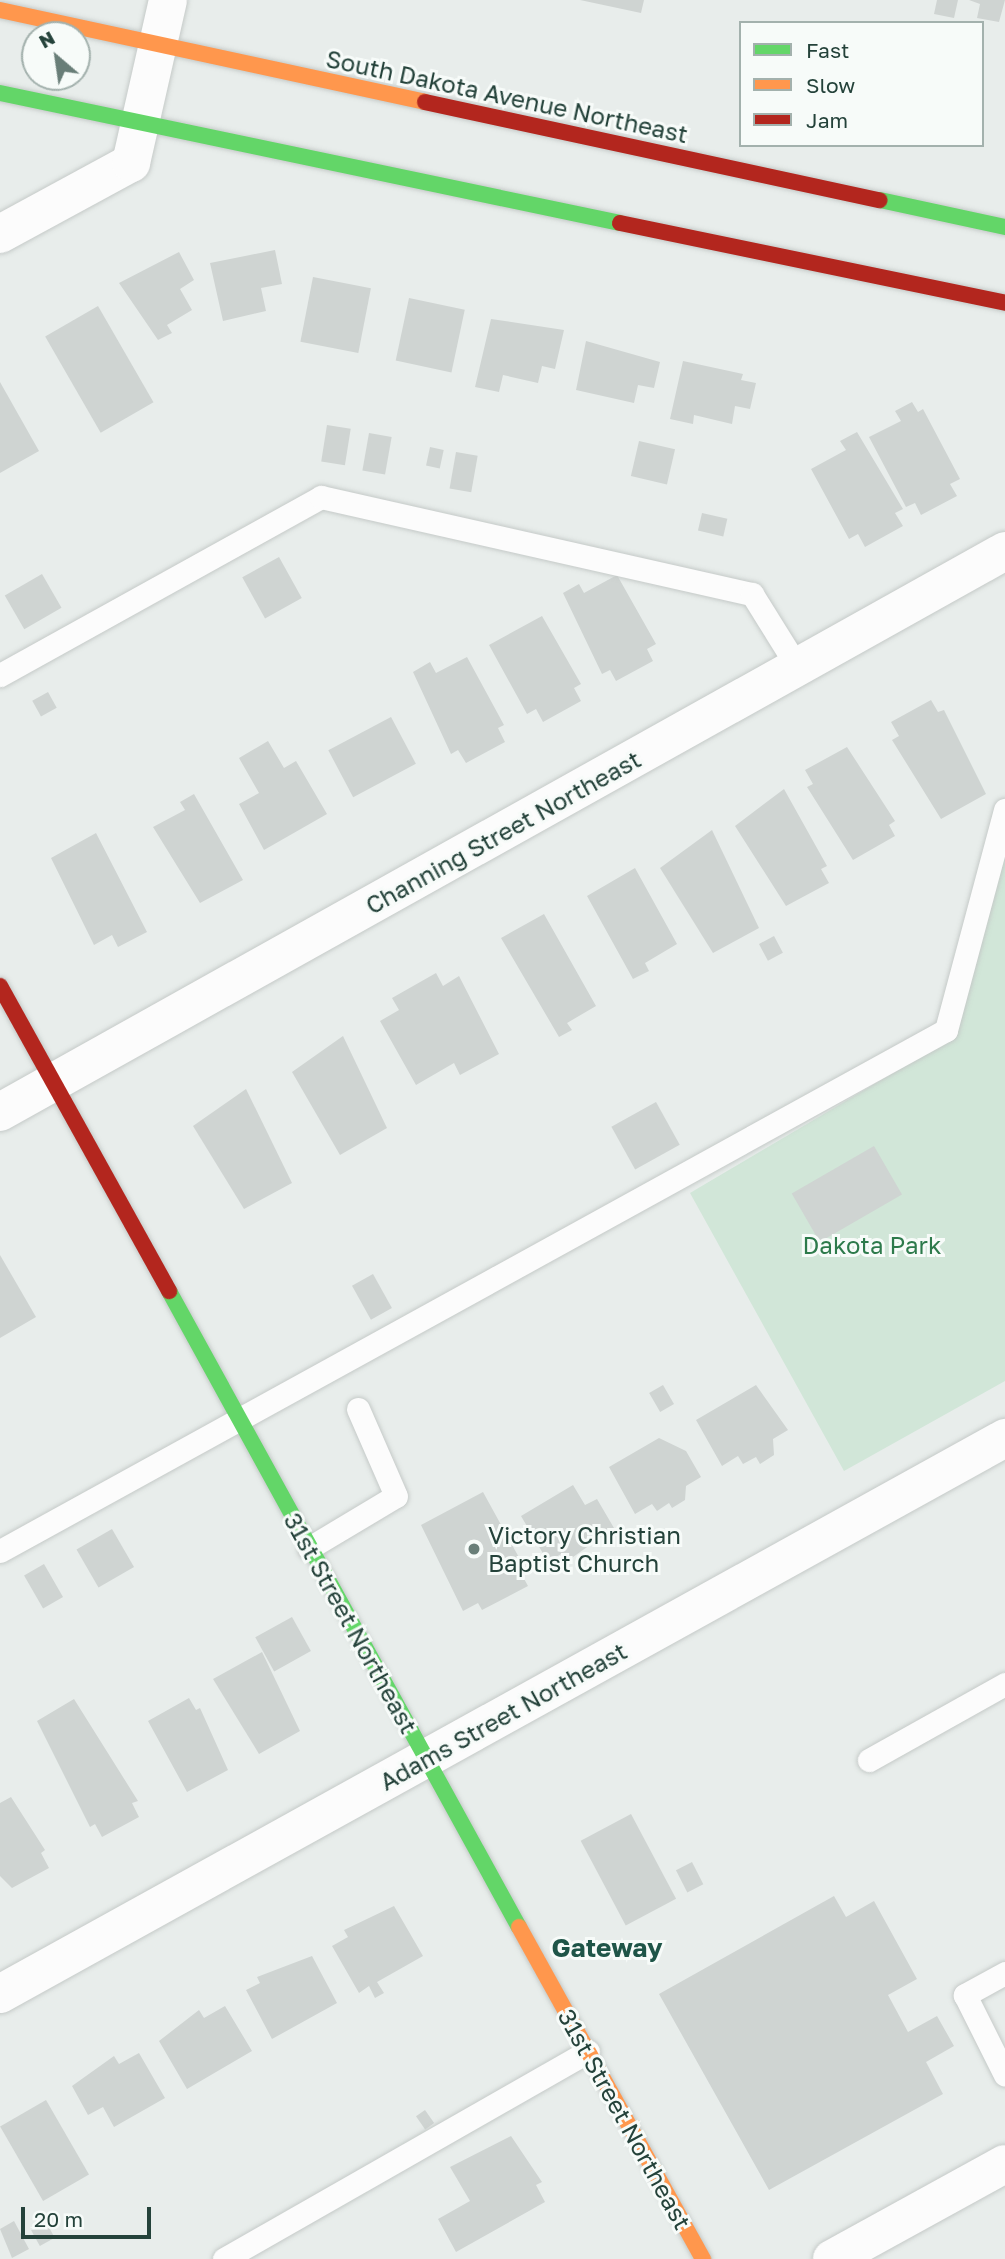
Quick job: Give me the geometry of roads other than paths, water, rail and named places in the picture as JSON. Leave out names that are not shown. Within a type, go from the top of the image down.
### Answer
[{"type":"main road","name":"South Dakota Avenue Northeast","points":[[0,10],[1005,227]]},
{"type":"main road","points":[[0,93],[1005,303]]},
{"type":"main road","name":"31st Street Northeast","points":[[0,986],[703,2259]]},
{"type":"street","points":[[0,234],[131,163],[168,0]]},
{"type":"street","name":"Channing Street Northeast","points":[[0,1112],[1005,551]]},
{"type":"street","name":"Adams Street Northeast","points":[[0,1994],[1005,1438]]},
{"type":"street","points":[[832,2259],[1005,2164]]},
{"type":"lane","points":[[0,675],[321,498],[751,594],[798,668]]},
{"type":"lane","points":[[0,1551],[946,1030],[1005,810]]},
{"type":"lane","points":[[309,1548],[396,1496],[358,1409]]},
{"type":"lane","points":[[869,1760],[1005,1684]]},
{"type":"lane","points":[[1005,1973],[964,1996],[1005,2075]]},
{"type":"lane","points":[[224,2259],[588,2051]]},
{"type":"place","name":"Victory Christian Baptist Church","points":[[474,1549]]},
{"type":"district","name":"Gateway","points":[[607,1948]]},
{"type":"park label","name":"Dakota Park","points":[[872,1245]]}]
